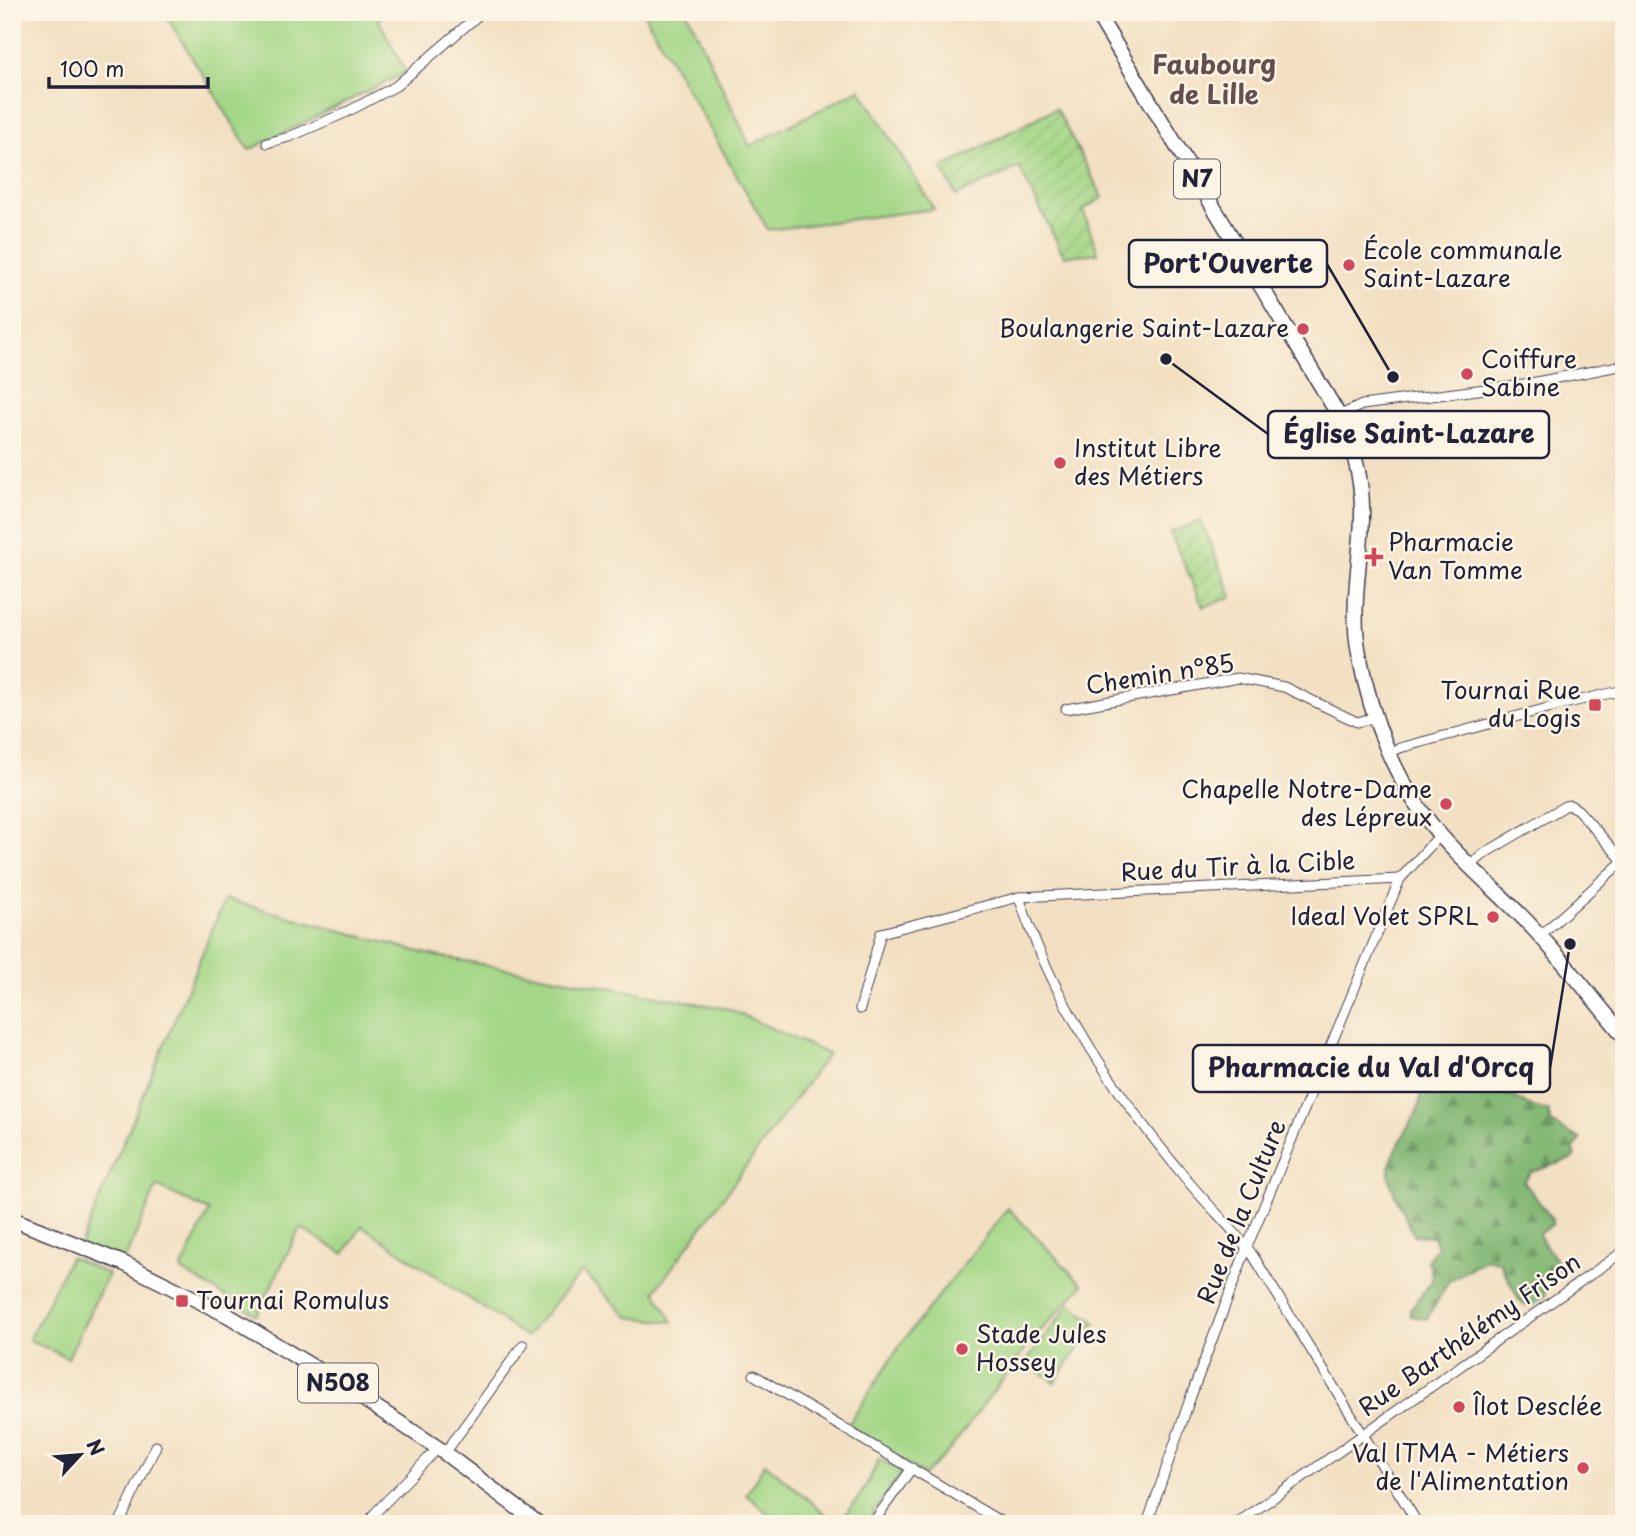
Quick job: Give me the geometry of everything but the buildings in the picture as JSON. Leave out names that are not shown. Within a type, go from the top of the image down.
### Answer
[{"type":"main road","name":"N7","points":[[1096,12],[1338,416],[1358,471],[1361,494],[1355,631],[1362,670],[1389,753],[1408,792],[1440,835],[1540,936],[1624,1036]]},
{"type":"main road","name":"N508","points":[[12,1219],[123,1263],[207,1304],[335,1381],[442,1451],[539,1524]]},
{"type":"street","points":[[267,143],[289,137],[348,112],[396,86],[482,12]]},
{"type":"street","points":[[1338,416],[1362,405],[1531,383],[1624,365]]},
{"type":"street","name":"Chemin n°85","points":[[1066,709],[1238,678],[1284,687],[1357,722],[1376,717]]},
{"type":"street","points":[[1389,753],[1559,705],[1624,690]]},
{"type":"street","points":[[1470,866],[1497,846],[1565,806],[1578,810],[1622,865],[1540,936]]},
{"type":"street","points":[[1400,879],[1440,835]]},
{"type":"street","name":"Rue du Tir à la Cible","points":[[860,1009],[881,933],[1019,897],[1400,879]]},
{"type":"street","name":"Rue de la Culture","points":[[1147,1524],[1247,1247],[1400,879]]},
{"type":"street","points":[[1019,897],[1031,935],[1054,983],[1109,1080],[1187,1181],[1233,1228],[1247,1247],[1418,1524]]},
{"type":"street","name":"Rue Barthélémy Frison","points":[[1236,1524],[1624,1251]]},
{"type":"street","points":[[368,1524],[375,1513],[442,1451],[523,1345]]},
{"type":"street","points":[[754,1375],[1005,1524]]},
{"type":"street","points":[[119,1524],[156,1446]]},
{"type":"street","points":[[872,1524],[912,1468]]},
{"type":"green space","points":[[164,12],[387,12],[378,19],[406,72],[249,150]]},
{"type":"green space","points":[[643,12],[687,12],[750,146],[860,89],[934,209],[768,230]]},
{"type":"green space","points":[[1056,108],[1103,198],[1083,210],[1098,253],[1064,256],[1019,167],[956,196],[942,168]]},
{"type":"green space","points":[[1201,521],[1232,597],[1203,607],[1170,532]]},
{"type":"green space","points":[[225,899],[431,955],[729,1009],[828,1054],[655,1291],[673,1322],[628,1317],[582,1271],[526,1337],[362,1226],[344,1254],[300,1228],[257,1315],[181,1270],[209,1211],[157,1186],[123,1263],[80,1246]]},
{"type":"green space","points":[[1419,1064],[1466,1083],[1482,1077],[1522,1102],[1548,1110],[1551,1123],[1580,1139],[1572,1159],[1531,1172],[1524,1182],[1552,1219],[1552,1225],[1538,1234],[1561,1268],[1542,1280],[1545,1295],[1533,1305],[1526,1306],[1519,1300],[1499,1261],[1486,1259],[1449,1281],[1427,1319],[1411,1316],[1411,1308],[1432,1281],[1431,1268],[1427,1261],[1437,1247],[1433,1237],[1414,1235],[1394,1193],[1389,1169],[1419,1106]]},
{"type":"green space","name":"Stade Jules Hossey","points":[[1008,1208],[1083,1285],[1032,1340],[947,1453],[924,1475],[848,1425],[903,1341]]},
{"type":"green space","points":[[70,1257],[108,1274],[68,1358],[29,1340]]},
{"type":"green space","points":[[1070,1304],[1096,1323],[1055,1382],[1026,1362]]},
{"type":"green space","points":[[879,1459],[902,1472],[865,1524],[781,1524],[746,1495],[765,1463],[836,1523],[861,1494]]},
{"type":"place","name":"École communale Saint-Lazare","points":[[1349,265]]},
{"type":"place","name":"Boulangerie Saint-Lazare","points":[[1303,329]]},
{"type":"place","name":"Église Saint-Lazare","points":[[1166,359]]},
{"type":"place","name":"Coiffure Sabine","points":[[1467,374]]},
{"type":"place","name":"Port'Ouverte","points":[[1393,377]]},
{"type":"place","name":"Institut Libre des Métiers","points":[[1060,463]]},
{"type":"place","name":"Pharmacie Van Tomme","points":[[1374,557]]},
{"type":"place","name":"Tournai Rue du Logis","points":[[1595,705]]},
{"type":"place","name":"Chapelle Notre-Dame des Lépreux","points":[[1446,804]]},
{"type":"place","name":"Ideal Volet SPRL","points":[[1493,917]]},
{"type":"place","name":"Pharmacie du Val d'Orcq","points":[[1570,944]]},
{"type":"place","name":"Tournai Romulus","points":[[182,1301]]},
{"type":"place","name":"Stade Jules Hossey","points":[[962,1349]]},
{"type":"place","name":"Îlot Desclée","points":[[1459,1407]]},
{"type":"place","name":"Val ITMA - Métiers de l'Alimentation","points":[[1583,1468]]},
{"type":"district","name":"Faubourg de Lille","points":[[1214,80]]}]
